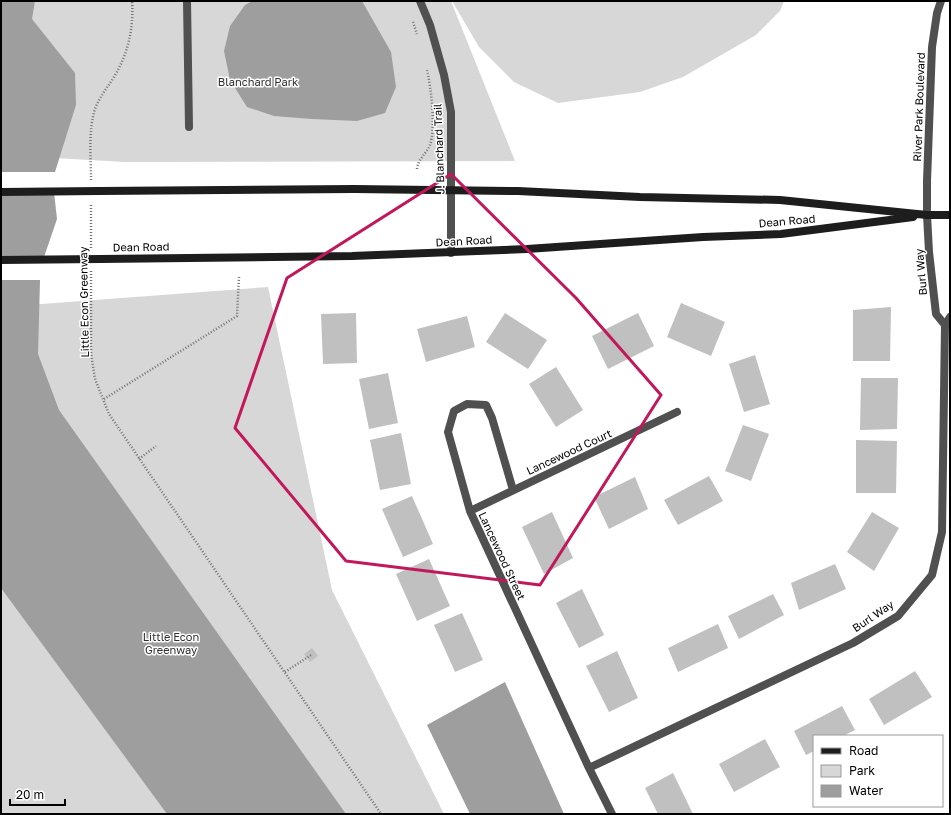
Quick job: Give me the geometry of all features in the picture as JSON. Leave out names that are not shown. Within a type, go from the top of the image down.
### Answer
[{"type":"main road","name":"Dean Road","points":[[1,192],[354,189],[451,190],[780,200],[927,215],[950,215]]},
{"type":"main road","name":"Dean Road","points":[[1,260],[352,256],[451,252],[703,237],[781,234],[927,215]]},
{"type":"street","points":[[187,1],[189,127]]},
{"type":"street","name":"J. Blanchard Trail","points":[[420,1],[430,25],[444,75],[451,112],[451,252]]},
{"type":"street","name":"River Park Boulevard","points":[[927,215],[927,174],[932,47],[937,13],[941,1]]},
{"type":"street","name":"Burl Way","points":[[589,768],[853,643],[898,616],[932,575],[942,532],[945,325],[936,314],[929,252],[927,215]]},
{"type":"street","points":[[945,325],[950,317]]},
{"type":"street","name":"Lancewood Street","points":[[513,490],[492,418],[486,405],[468,404],[454,411],[448,432],[470,511],[589,768],[612,814]]},
{"type":"street","name":"Lancewood Court","points":[[470,511],[677,412]]},
{"type":"path","points":[[91,185],[91,138],[93,117],[96,108],[114,76],[126,50],[132,28],[132,1]]},
{"type":"path","points":[[412,19],[419,40]]},
{"type":"path","points":[[417,169],[418,162],[430,145],[432,132],[430,91],[426,64]]},
{"type":"path","name":"Little Econ Greenway","points":[[91,200],[91,254]]},
{"type":"path","name":"Little Econ Greenway","points":[[91,269],[91,353],[95,379],[109,414],[380,814]]},
{"type":"path","points":[[104,399],[237,316],[239,277]]},
{"type":"path","points":[[139,459],[156,446]]},
{"type":"path","points":[[285,672],[311,655]]},
{"type":"highlighted area","points":[[451,174],[576,298],[661,395],[540,585],[346,561],[235,428],[287,278]]},
{"type":"green space","name":"Blanchard Park","points":[[1,1],[451,1],[515,161],[125,162],[1,155]]},
{"type":"green space","points":[[452,1],[784,1],[780,11],[756,35],[683,77],[640,92],[558,103],[514,82],[479,47]]},
{"type":"green space","name":"Little Econ Greenway","points":[[268,287],[332,590],[444,814],[1,814],[1,307]]},
{"type":"water","points":[[1,1],[35,1],[32,19],[75,73],[76,105],[55,172],[1,172]]},
{"type":"water","points":[[252,1],[362,1],[391,52],[396,87],[385,113],[357,121],[274,116],[247,107],[230,80],[224,51],[230,26],[245,5]]},
{"type":"water","points":[[1,192],[54,192],[57,219],[43,260],[1,260]]},
{"type":"water","points":[[1,280],[40,280],[38,354],[59,410],[346,814],[167,814],[1,588]]},
{"type":"water","points":[[505,682],[564,814],[470,814],[427,725]]},
{"type":"building","points":[[681,303],[725,322],[711,356],[667,337]]},
{"type":"building","points":[[891,307],[890,361],[853,361],[853,310]]},
{"type":"building","points":[[356,313],[357,363],[323,364],[321,314]]},
{"type":"building","points":[[505,313],[547,340],[528,369],[486,342]]},
{"type":"building","points":[[638,313],[654,346],[608,369],[592,336]]},
{"type":"building","points":[[467,316],[475,347],[426,362],[417,329]]},
{"type":"building","points":[[755,355],[770,404],[744,412],[729,364]]},
{"type":"building","points":[[556,367],[583,410],[556,427],[529,384]]},
{"type":"building","points":[[388,373],[398,423],[369,429],[359,379]]},
{"type":"building","points":[[861,378],[898,378],[897,429],[860,430]]},
{"type":"building","points":[[743,425],[769,434],[751,481],[725,471]]},
{"type":"building","points":[[401,433],[411,484],[380,490],[370,440]]},
{"type":"building","points":[[856,440],[897,441],[896,493],[856,493]]},
{"type":"building","points":[[709,476],[723,501],[678,525],[664,500]]},
{"type":"building","points":[[635,477],[648,509],[609,529],[594,497]]},
{"type":"building","points":[[412,496],[433,544],[403,557],[382,509]]},
{"type":"building","points":[[552,512],[573,558],[544,574],[522,527]]},
{"type":"building","points":[[872,512],[899,528],[874,571],[847,552]]},
{"type":"building","points":[[429,559],[450,606],[417,621],[396,574]]},
{"type":"building","points":[[835,564],[846,589],[799,610],[791,583]]},
{"type":"building","points":[[582,589],[604,635],[579,648],[556,603]]},
{"type":"building","points":[[773,594],[784,615],[739,639],[728,616]]},
{"type":"building","points":[[462,613],[483,660],[455,672],[434,625]]},
{"type":"building","points":[[718,624],[728,648],[678,672],[668,648]]},
{"type":"building","points":[[312,648],[318,656],[310,662],[304,654]]},
{"type":"building","points":[[617,651],[638,698],[609,712],[586,666]]},
{"type":"building","points":[[915,671],[932,697],[884,725],[869,699]]},
{"type":"building","points":[[842,706],[855,730],[845,735],[813,735],[813,752],[806,755],[794,731]]},
{"type":"building","points":[[765,739],[780,767],[734,792],[719,764]]},
{"type":"building","points":[[673,773],[693,814],[658,814],[645,788]]}]
